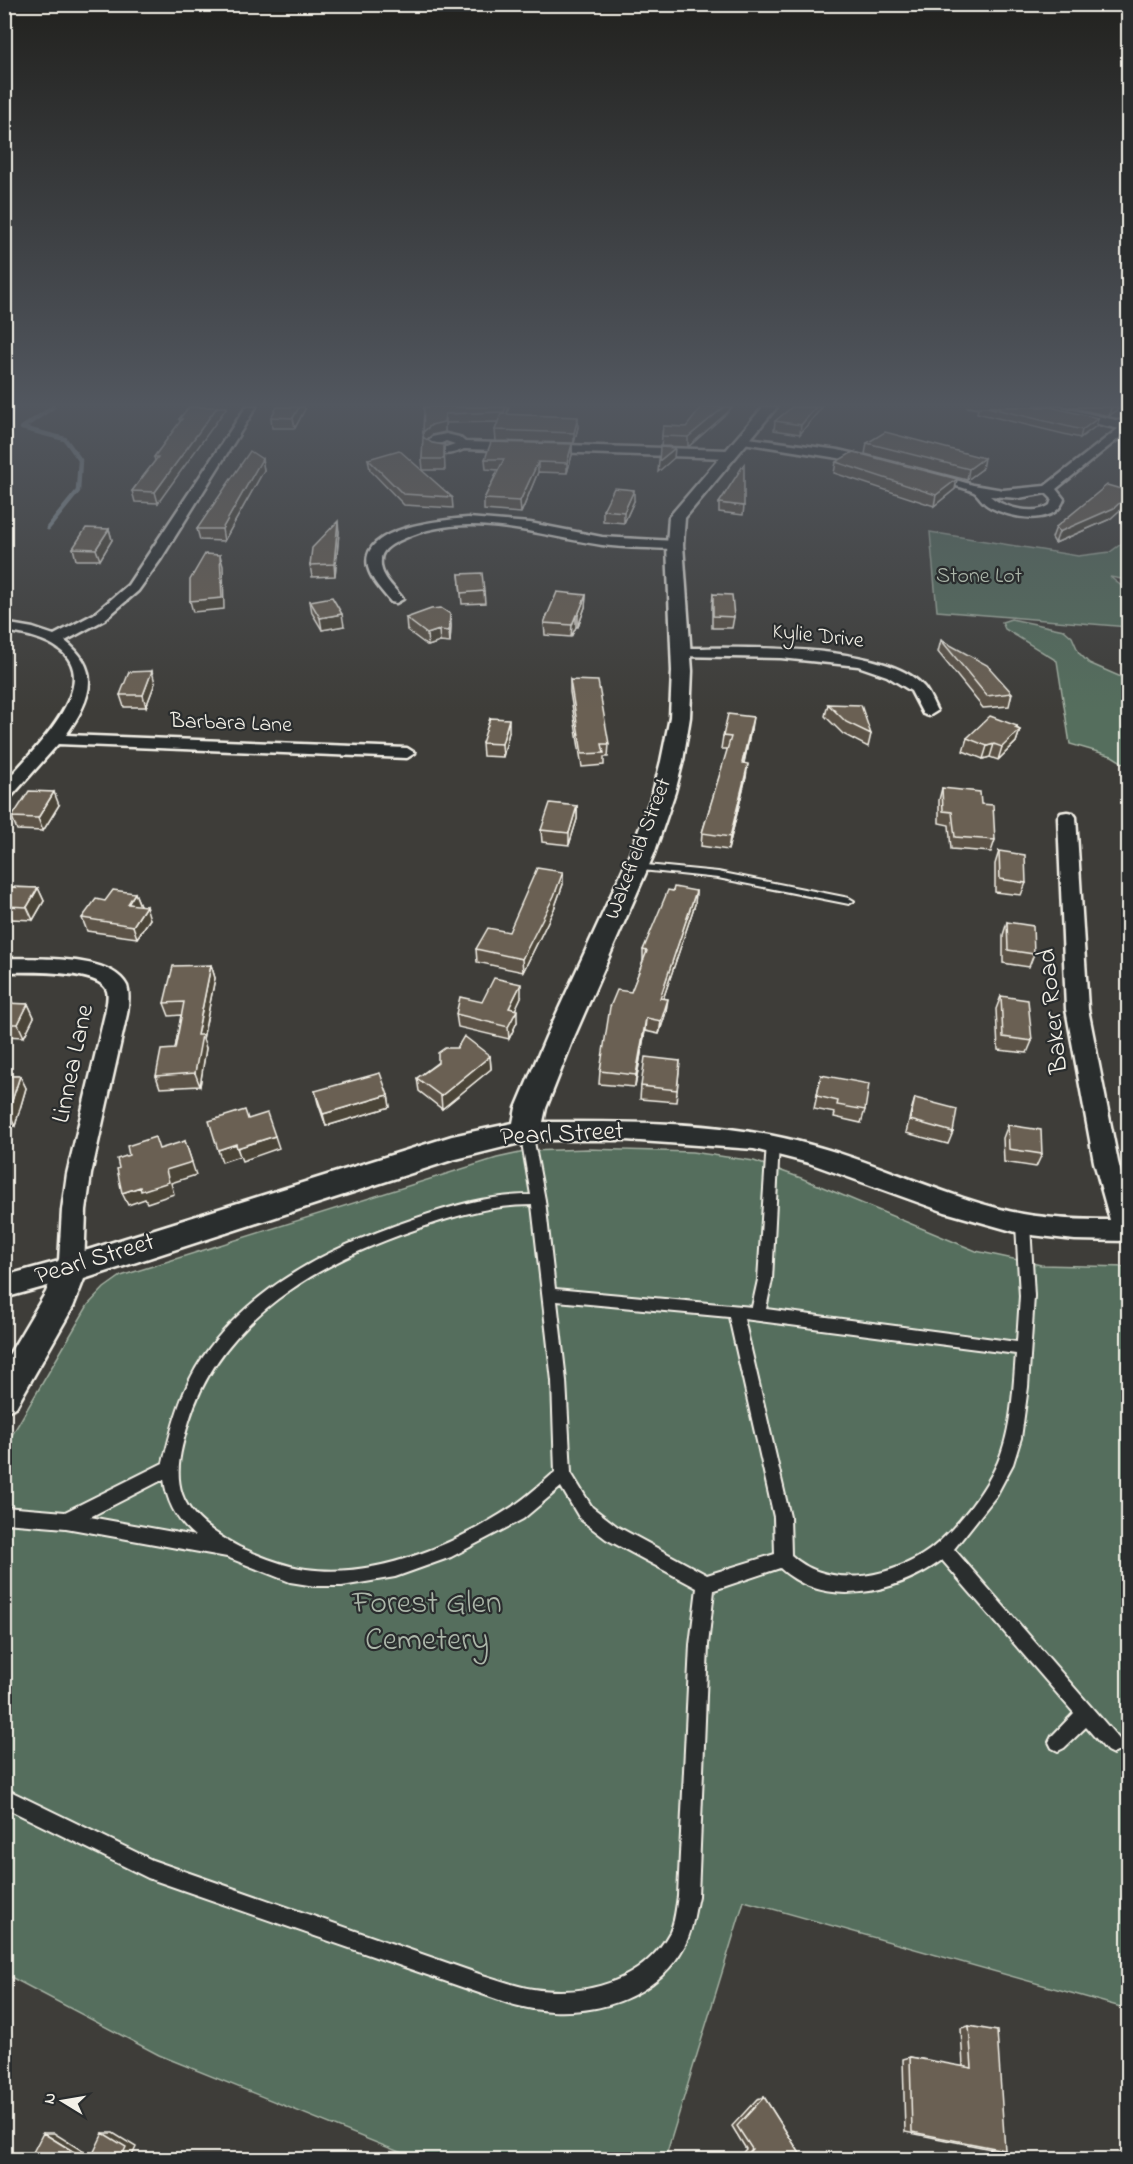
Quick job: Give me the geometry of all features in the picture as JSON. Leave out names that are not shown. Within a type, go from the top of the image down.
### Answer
[{"type":"street","points":[[54,641],[99,617],[133,588],[187,508]]},
{"type":"street","name":"Wakefield Street","points":[[526,1131],[531,1108],[560,1037],[636,867],[664,792],[672,761],[680,717],[682,653],[675,545],[676,521],[682,508]]},
{"type":"street","points":[[1005,508],[1037,513],[1053,511],[1056,508]]},
{"type":"street","points":[[396,599],[375,570],[374,557],[381,546],[389,540],[428,526],[457,523],[494,524],[546,529],[603,541],[675,545]]},
{"type":"street","points":[[4,627],[37,633],[68,650],[77,661],[82,679],[79,700],[53,739],[4,794]]},
{"type":"street","name":"Kylie Drive","points":[[682,653],[809,655],[853,660],[888,670],[913,683],[924,695],[929,711]]},
{"type":"street","name":"Barbara Lane","points":[[53,739],[407,753]]},
{"type":"street","name":"Baker Road","points":[[1067,817],[1077,1009],[1103,1151],[1127,1231]]},
{"type":"street","name":"Linnea Lane","points":[[4,965],[66,967],[93,972],[109,979],[115,985],[117,992],[116,1014],[74,1210],[71,1269]]},
{"type":"street","name":"Pearl Street","points":[[4,1287],[71,1269],[452,1148],[526,1131],[683,1134],[735,1137],[773,1143],[841,1164],[945,1202],[1023,1224],[1075,1230],[1127,1231]]},
{"type":"street","points":[[4,1396],[61,1298],[71,1269]]},
{"type":"lane","points":[[636,867],[718,875],[849,902]]},
{"type":"lane","points":[[526,1131],[537,1200],[559,1382],[563,1475],[586,1513],[612,1533],[706,1584],[783,1559]]},
{"type":"lane","points":[[758,1314],[765,1280],[773,1143]]},
{"type":"lane","points":[[225,1550],[190,1520],[176,1500],[170,1468],[185,1409],[207,1362],[241,1322],[277,1292],[333,1256],[399,1228],[445,1213],[499,1201],[537,1200]]},
{"type":"lane","points":[[783,1559],[808,1578],[830,1583],[851,1584],[893,1577],[928,1560],[943,1549],[975,1513],[997,1480],[1010,1451],[1024,1348],[1027,1296],[1023,1224]]},
{"type":"lane","points":[[549,1294],[758,1314],[1024,1348]]},
{"type":"lane","points":[[735,1312],[782,1516],[783,1559]]},
{"type":"lane","points":[[66,1520],[170,1468]]},
{"type":"lane","points":[[4,1515],[66,1520],[225,1550],[285,1572],[314,1578],[353,1577],[408,1566],[465,1544],[519,1512],[563,1475]]},
{"type":"lane","points":[[943,1549],[1113,1745]]},
{"type":"lane","points":[[4,1797],[148,1868],[479,1984],[535,2000],[576,2002],[599,1999],[622,1991],[652,1972],[678,1938],[684,1917],[688,1896],[699,1645],[706,1584]]},
{"type":"lane","points":[[1058,1742],[1086,1714]]},
{"type":"green space","name":"Stone Lot","points":[[930,532],[1078,556],[1110,552],[1128,539],[1128,580],[1110,577],[1128,591],[1128,627],[937,611]]},
{"type":"green space","points":[[1011,619],[1064,630],[1072,637],[1079,653],[1089,663],[1128,680],[1128,766],[1112,756],[1070,744],[1057,661],[1005,629],[1002,622]]},
{"type":"green space","name":"Forest Glen Cemetery","points":[[588,1149],[692,1152],[754,1161],[801,1178],[976,1251],[1041,1265],[1128,1267],[1128,2009],[744,1901],[665,2159],[419,2160],[159,2055],[5,1974],[5,1447],[88,1305],[104,1288],[121,1276],[497,1158],[529,1151]]},
{"type":"building","points":[[211,508],[234,508],[222,529],[197,529]]},
{"type":"building","points":[[604,508],[626,508],[624,512],[603,510]]},
{"type":"building","points":[[1079,508],[1114,508],[1059,532],[1056,527]]},
{"type":"building","points":[[338,521],[334,564],[310,565],[312,548]]},
{"type":"building","points":[[86,528],[109,529],[96,549],[73,548]]},
{"type":"building","points":[[205,554],[220,555],[222,598],[190,601],[190,580]]},
{"type":"building","points":[[482,573],[484,591],[461,593],[459,574]]},
{"type":"building","points":[[557,592],[586,595],[572,625],[544,623]]},
{"type":"building","points":[[713,594],[732,595],[734,617],[713,616]]},
{"type":"building","points":[[332,597],[342,614],[320,618],[310,601]]},
{"type":"building","points":[[441,608],[450,614],[449,631],[439,630],[427,634],[406,618],[431,609]]},
{"type":"building","points":[[941,640],[987,665],[1012,693],[987,696]]},
{"type":"building","points":[[152,671],[143,695],[120,695],[129,672]]},
{"type":"building","points":[[570,680],[598,681],[609,744],[602,744],[604,753],[582,754]]},
{"type":"building","points":[[828,704],[861,705],[871,734],[846,722]]},
{"type":"building","points":[[728,714],[753,717],[742,763],[748,764],[730,837],[702,833],[731,737],[723,736]]},
{"type":"building","points":[[990,716],[1017,726],[1015,728],[1020,730],[1002,747],[994,744],[987,746],[967,738]]},
{"type":"building","points":[[490,718],[509,719],[502,744],[482,743]]},
{"type":"building","points":[[942,788],[980,792],[981,804],[993,805],[995,840],[955,837],[952,812],[943,811]]},
{"type":"building","points":[[29,791],[54,792],[38,818],[12,817]]},
{"type":"building","points":[[550,803],[577,806],[569,833],[541,830]]},
{"type":"building","points":[[999,851],[1025,855],[1026,883],[1000,879]]},
{"type":"building","points":[[537,868],[563,872],[554,896],[522,959],[476,949],[488,928],[509,932]]},
{"type":"building","points":[[4,887],[38,888],[27,907],[6,906],[4,908]]},
{"type":"building","points":[[674,887],[696,891],[660,998],[668,999],[661,1021],[646,1018],[636,1075],[600,1071],[610,1007],[617,990],[631,992],[647,951],[643,950],[668,890],[673,891]]},
{"type":"building","points":[[113,890],[135,893],[128,904],[146,906],[133,926],[82,918],[96,899],[105,901]]},
{"type":"building","points":[[1007,922],[1033,926],[1034,954],[1008,950]]},
{"type":"building","points":[[211,965],[197,1035],[202,1035],[195,1073],[156,1076],[161,1050],[175,1049],[184,1002],[164,1003],[173,966]]},
{"type":"building","points":[[494,978],[521,984],[509,1008],[517,1010],[508,1027],[456,1014],[460,997],[482,1002]]},
{"type":"building","points":[[4,996],[9,996],[5,1003],[28,1004],[18,1024],[4,1024]]},
{"type":"building","points":[[1001,996],[1028,1000],[1032,1041],[1003,1037]]},
{"type":"building","points":[[464,1036],[490,1056],[441,1096],[417,1078],[438,1063],[438,1053],[445,1048],[457,1048]]},
{"type":"building","points":[[645,1057],[680,1061],[677,1090],[641,1086]]},
{"type":"building","points":[[380,1073],[388,1095],[323,1114],[315,1091]]},
{"type":"building","points":[[821,1075],[869,1084],[865,1110],[837,1105],[838,1101],[817,1096]]},
{"type":"building","points":[[4,1076],[20,1076],[8,1113],[4,1113]]},
{"type":"building","points":[[915,1098],[957,1109],[953,1132],[910,1120]]},
{"type":"building","points":[[245,1110],[248,1119],[267,1113],[275,1136],[237,1148],[236,1144],[218,1150],[209,1121]]},
{"type":"building","points":[[1008,1125],[1041,1130],[1042,1154],[1009,1149]]},
{"type":"building","points":[[155,1137],[159,1149],[185,1141],[192,1162],[166,1170],[169,1182],[141,1191],[140,1187],[122,1193],[117,1159],[129,1155],[127,1146]]},
{"type":"building","points":[[969,2026],[997,2031],[1005,2150],[912,2132],[910,2057],[972,2068]]},
{"type":"building","points":[[764,2097],[804,2160],[742,2160],[752,2149],[737,2126]]},
{"type":"building","points":[[43,2133],[87,2160],[29,2160]]},
{"type":"building","points":[[103,2133],[126,2147],[120,2160],[90,2160]]},
{"type":"waterway","points":[[48,528],[64,508]]}]
